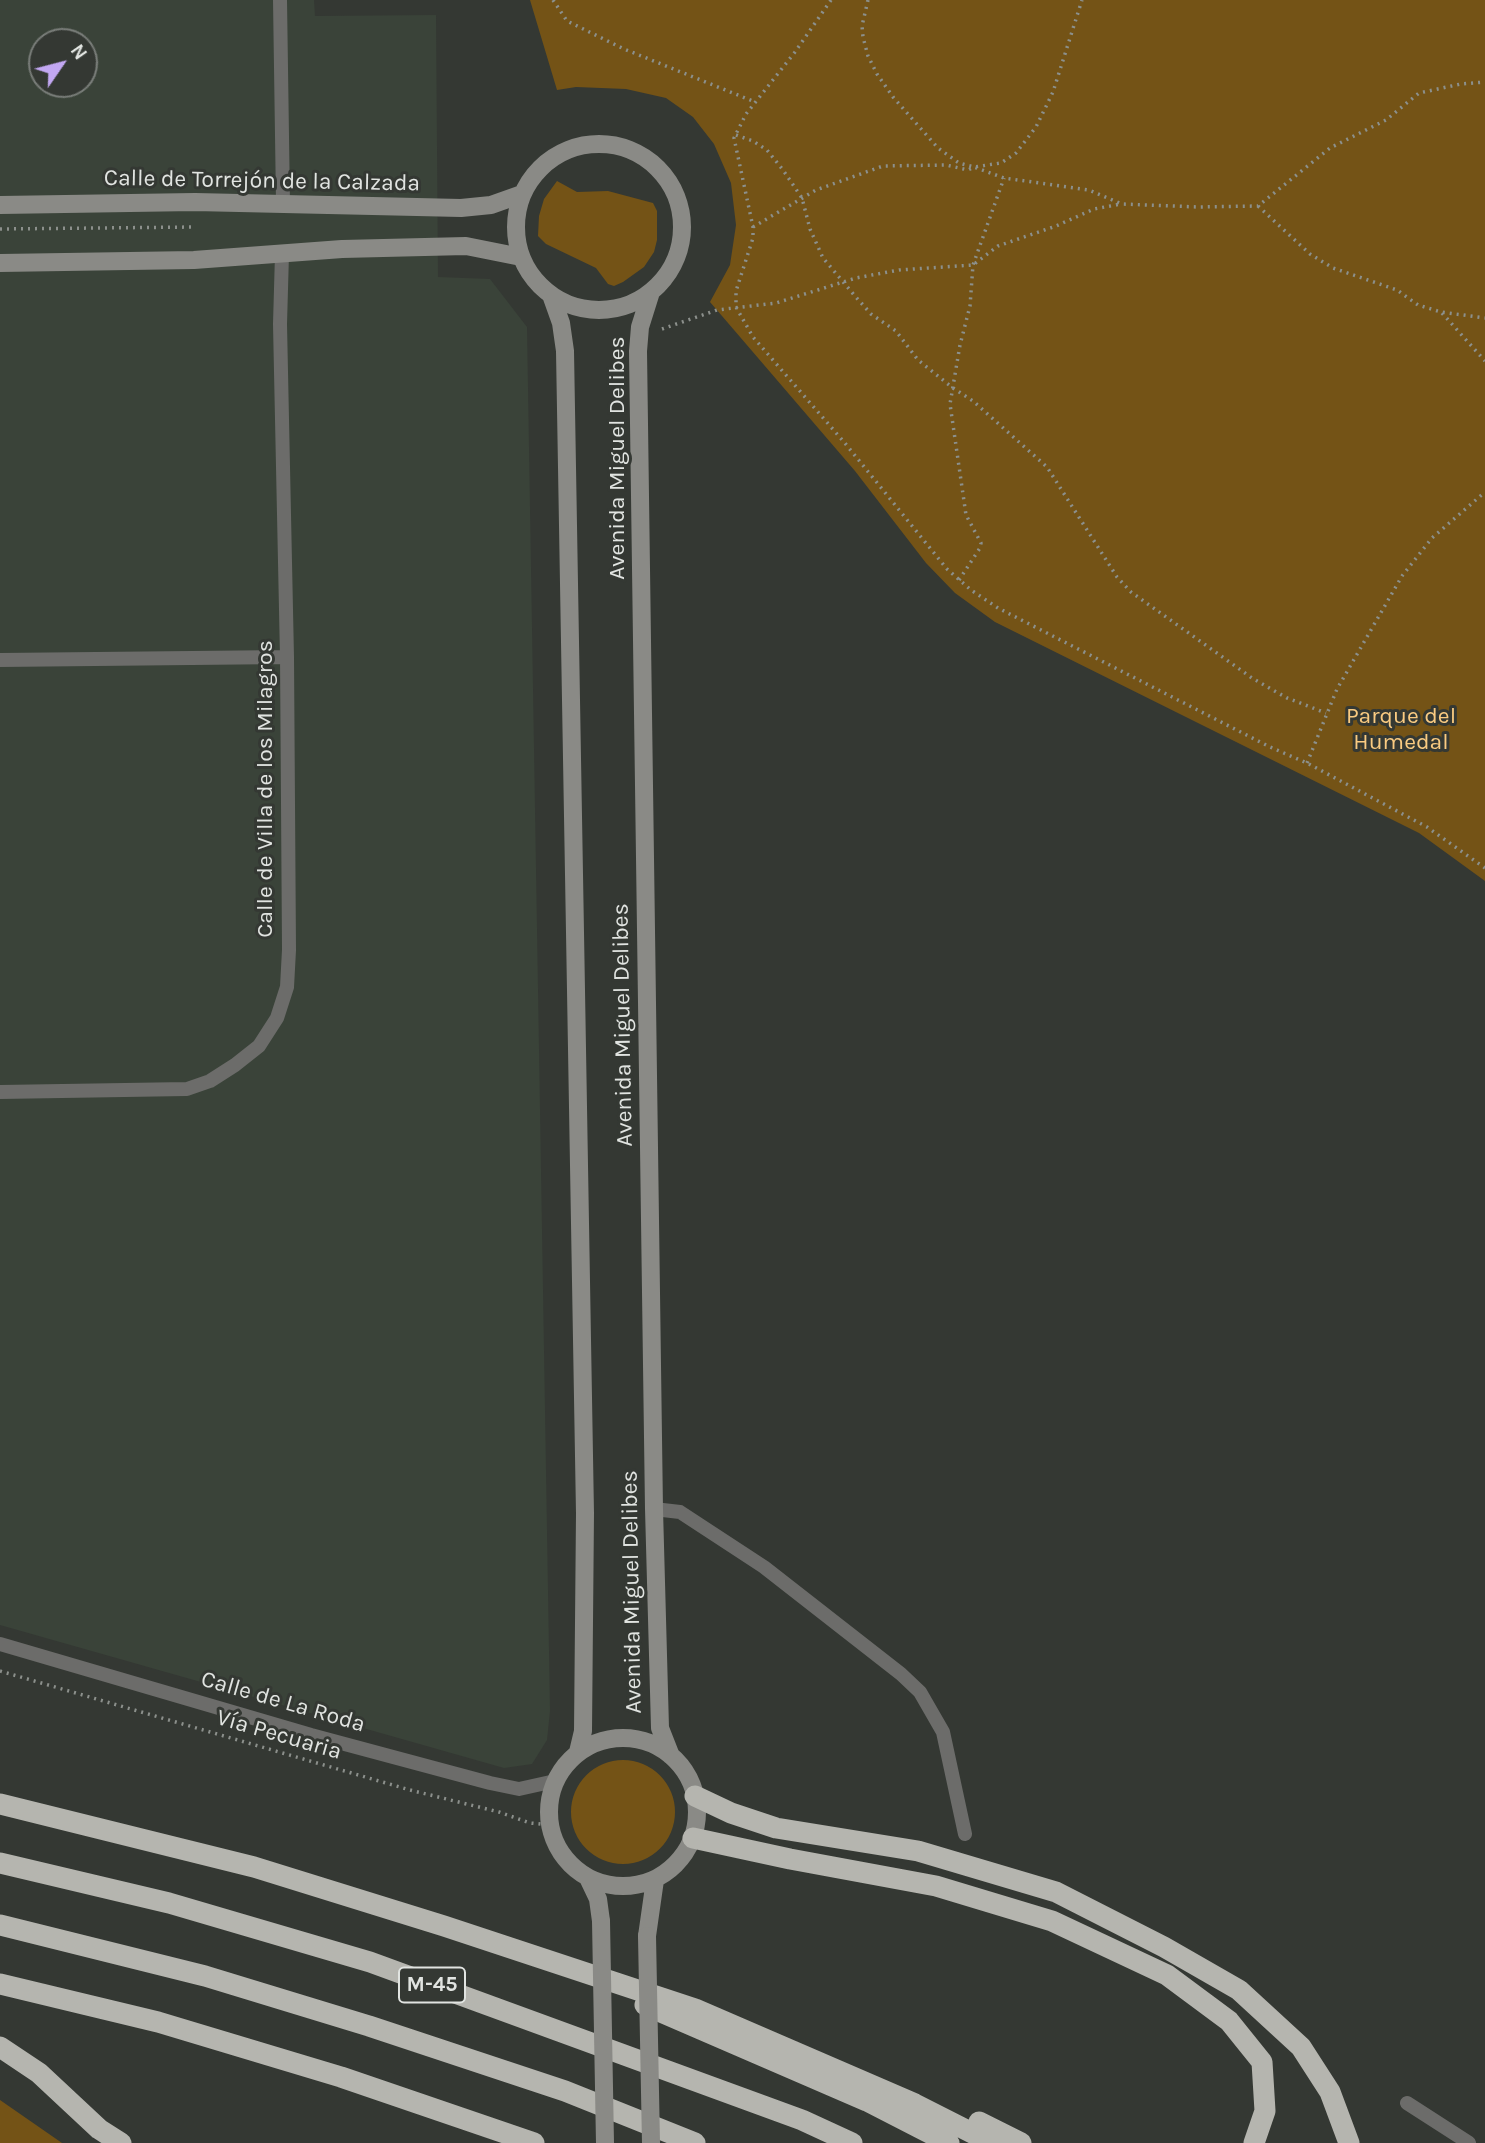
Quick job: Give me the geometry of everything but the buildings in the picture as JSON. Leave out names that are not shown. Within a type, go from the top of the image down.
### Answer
[{"type":"highway","points":[[695,1796],[731,1813],[776,1828],[918,1851],[1056,1892],[1164,1947],[1239,1990],[1301,2047],[1330,2092],[1349,2143]]},
{"type":"highway","points":[[0,1804],[254,1867],[695,2008],[915,2104],[992,2143]]},
{"type":"highway","points":[[693,1838],[936,1886],[1052,1921],[1167,1975],[1229,2021],[1262,2062],[1265,2111],[1254,2143]]},
{"type":"highway","name":"M-45","points":[[0,1863],[169,1903],[370,1962],[802,2120],[852,2143]]},
{"type":"highway","name":"M-45","points":[[0,1925],[205,1976],[369,2026],[565,2091],[695,2143]]},
{"type":"highway","points":[[529,1954],[867,2101],[949,2143]]},
{"type":"highway","points":[[0,1984],[171,2026],[341,2077],[534,2143]]},
{"type":"highway","points":[[0,2047],[39,2073],[99,2129],[121,2143]]},
{"type":"highway","points":[[915,2104],[945,2106],[1021,2143]]},
{"type":"main road","points":[[584,144],[611,144],[638,153],[660,169],[675,192],[682,219],[680,247],[669,272],[651,292],[612,309],[591,310],[570,305],[551,295],[529,272],[521,257],[516,226],[522,194],[536,171],[558,154],[584,144]]},
{"type":"main road","name":"Calle de Torrejón de la Calzada","points":[[0,205],[195,202],[461,208],[491,205],[522,194]]},
{"type":"main road","points":[[0,263],[194,260],[342,249],[466,246],[521,257]]},
{"type":"main road","name":"Avenida Miguel Delibes","points":[[651,292],[640,327],[638,351],[654,1509],[660,1728],[671,1756]]},
{"type":"main road","name":"Avenida Miguel Delibes","points":[[551,295],[561,323],[566,379],[585,1513],[583,1731],[578,1752]]},
{"type":"main road","points":[[615,1738],[635,1739],[655,1745],[671,1756],[687,1774],[695,1796],[697,1819],[693,1838],[685,1855],[672,1869],[656,1880],[622,1887],[605,1885],[570,1865],[557,1847],[550,1825],[549,1802],[555,1781],[565,1765],[578,1752],[615,1738]]},
{"type":"main road","points":[[589,1878],[598,1899],[601,1921],[606,2143]]},
{"type":"main road","points":[[651,2143],[647,1936],[656,1880]]},
{"type":"street","points":[[280,0],[283,203]]},
{"type":"street","name":"Calle de Villa de los Milagros","points":[[0,1091],[187,1089],[210,1081],[235,1065],[259,1046],[277,1018],[287,987],[287,657],[282,254]]},
{"type":"street","points":[[0,660],[287,657]]},
{"type":"street","points":[[654,1509],[680,1512],[764,1567],[901,1674],[920,1692],[943,1732],[965,1834]]},
{"type":"street","name":"Calle de La Roda","points":[[0,1644],[311,1735],[490,1783],[519,1789],[555,1781]]},
{"type":"street","points":[[1407,2103],[1469,2143]]},
{"type":"path","points":[[553,0],[567,21],[624,49],[755,102]]},
{"type":"path","points":[[831,0],[795,52],[746,114],[735,134],[734,148],[747,190],[753,227],[736,291],[736,307],[753,337],[844,442],[922,540],[959,580],[998,608],[1270,747],[1307,763],[1427,827],[1485,868]]},
{"type":"path","points":[[869,0],[862,26],[868,55],[893,97],[938,148],[959,163],[1004,178],[1089,190],[1122,204]]},
{"type":"path","points":[[753,227],[816,190],[883,166],[946,165],[968,170],[1001,163],[1016,153],[1036,127],[1053,92],[1082,0]]},
{"type":"path","points":[[662,329],[717,310],[776,303],[842,282],[898,270],[973,265],[998,246],[1056,226],[1094,209],[1122,204],[1258,206],[1330,148],[1386,120],[1419,93],[1485,82]]},
{"type":"path","points":[[735,134],[767,150],[802,198],[810,229],[823,258],[842,282],[872,314],[896,331],[918,360],[973,401],[1047,467],[1117,577],[1131,592],[1252,678],[1287,698],[1326,713]]},
{"type":"path","points":[[959,580],[981,548],[981,543],[966,515],[950,404],[970,306],[973,265],[1004,178]]},
{"type":"path","points":[[1258,206],[1310,254],[1334,268],[1397,290],[1418,305],[1441,312],[1485,317]]},
{"type":"path","points":[[0,229],[195,227]]},
{"type":"path","points":[[1441,312],[1485,361]]},
{"type":"path","points":[[1307,763],[1337,688],[1416,555],[1485,492]]},
{"type":"path","name":"Vía Pecuaria","points":[[0,1671],[410,1790],[499,1812],[530,1823],[550,1825]]},
{"type":"shaded area","points":[[0,0],[314,0],[315,16],[436,15],[438,277],[490,279],[527,327],[550,1711],[547,1740],[532,1764],[504,1768],[0,1625]]},
{"type":"green space","name":"Parque del Humedal","points":[[530,0],[1485,0],[1485,881],[1419,833],[995,622],[955,593],[926,563],[855,471],[710,302],[730,265],[736,225],[731,183],[714,144],[693,117],[666,98],[626,89],[576,87],[557,90]]},
{"type":"green space","points":[[557,181],[577,192],[608,191],[653,203],[657,211],[657,240],[654,252],[644,267],[614,286],[608,284],[596,268],[546,244],[538,236],[539,216],[544,199]]},
{"type":"green space","points":[[623,1760],[643,1764],[666,1783],[671,1792],[675,1812],[671,1832],[652,1855],[643,1860],[623,1864],[603,1860],[580,1841],[575,1832],[571,1812],[575,1792],[594,1769],[603,1764]]},
{"type":"green space","points":[[0,2100],[62,2143],[0,2143]]}]
